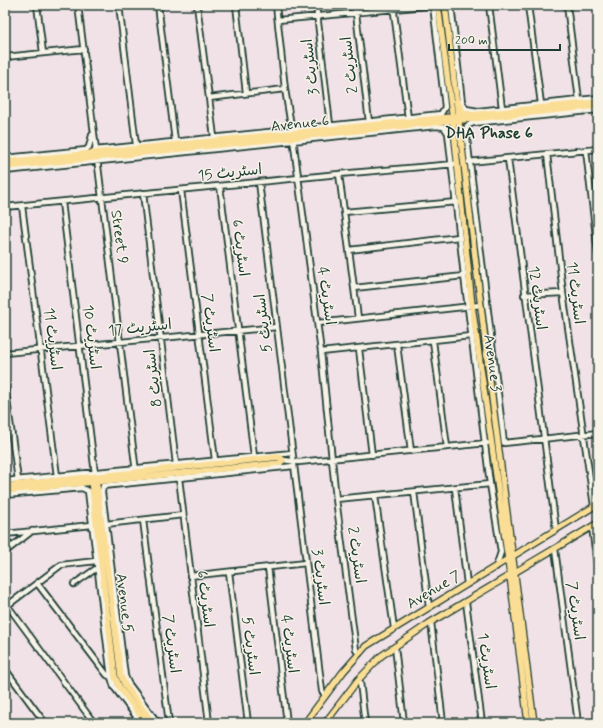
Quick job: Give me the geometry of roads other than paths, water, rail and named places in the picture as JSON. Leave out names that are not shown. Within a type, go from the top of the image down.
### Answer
[{"type":"main road","name":"Avenue 3","points":[[435,5],[456,96]]},
{"type":"main road","name":"Avenue 3","points":[[445,5],[456,96],[454,138],[455,164],[470,306],[502,541],[513,574],[534,723]]},
{"type":"main road","points":[[456,96],[462,111],[470,117],[464,126],[461,138]]},
{"type":"main road","points":[[454,138],[448,126],[441,120],[456,96]]},
{"type":"main road","name":"Avenue 6","points":[[5,162],[96,155],[455,119],[598,102]]},
{"type":"main road","name":"Avenue 6","points":[[479,116],[598,106]]},
{"type":"main road","name":"Avenue 3","points":[[455,119],[467,162],[481,305],[514,556],[513,574],[528,723]]},
{"type":"main road","name":"Avenue 6","points":[[5,167],[96,155]]},
{"type":"main road","points":[[5,486],[94,478],[107,483],[280,463],[283,460],[279,457],[136,470],[94,478],[5,491]]},
{"type":"main road","name":"Avenue 5","points":[[94,478],[100,492],[121,676],[126,687],[153,723]]},
{"type":"main road","name":"Avenue 5","points":[[94,478],[115,677],[120,688],[146,723]]},
{"type":"main road","name":"Avenue 7","points":[[305,723],[325,695],[366,646],[596,505]]},
{"type":"main road","name":"Avenue 7","points":[[326,723],[358,680],[374,662],[431,622],[598,523]]},
{"type":"street","points":[[37,5],[43,53]]},
{"type":"street","points":[[78,5],[87,5]]},
{"type":"street","name":"Street 9","points":[[78,5],[136,470]]},
{"type":"street","points":[[119,5],[136,145]]},
{"type":"street","points":[[158,5],[175,141]]},
{"type":"street","points":[[197,5],[214,137]]},
{"type":"street","points":[[236,5],[246,93]]},
{"type":"street","name":"اسٹریٹ 4","points":[[276,5],[285,89],[318,323],[332,459]]},
{"type":"street","name":"اسٹریٹ 3","points":[[316,5],[330,125]]},
{"type":"street","name":"اسٹریٹ 2","points":[[355,5],[369,122]]},
{"type":"street","points":[[278,20],[394,7],[435,5],[445,107],[435,121]]},
{"type":"street","points":[[451,5],[456,96],[464,108],[479,116],[598,110]]},
{"type":"street","points":[[489,5],[502,108]]},
{"type":"street","points":[[528,5],[541,104]]},
{"type":"street","points":[[567,5],[579,100]]},
{"type":"street","points":[[394,7],[408,118]]},
{"type":"street","points":[[5,57],[84,49]]},
{"type":"street","points":[[208,98],[285,89]]},
{"type":"street","points":[[598,98],[502,108],[479,116],[469,124],[466,130],[467,162],[504,443],[598,433]]},
{"type":"street","points":[[5,171],[96,155],[136,145],[214,137],[292,135],[330,125],[408,118],[435,121],[444,127],[448,131],[455,164],[459,237],[464,276],[470,306],[471,336],[488,443],[490,484],[502,541],[501,552],[496,567]]},
{"type":"street","points":[[5,158],[86,150],[89,147],[93,130]]},
{"type":"street","points":[[467,162],[598,149]]},
{"type":"street","points":[[586,150],[598,254]]},
{"type":"street","name":"اسٹریٹ 11","points":[[547,154],[563,293],[583,435],[596,505]]},
{"type":"street","name":"اسٹریٹ 12","points":[[508,159],[524,295],[556,530]]},
{"type":"street","name":"اسٹریٹ 15","points":[[5,207],[455,164]]},
{"type":"street","points":[[339,174],[358,318]]},
{"type":"street","name":"اسٹریٹ 5","points":[[259,182],[293,464]]},
{"type":"street","name":"اسٹریٹ 6","points":[[220,186],[254,456]]},
{"type":"street","name":"اسٹریٹ 7","points":[[181,190],[216,460]]},
{"type":"street","name":"اسٹریٹ 8","points":[[143,193],[176,464]]},
{"type":"street","name":"اسٹریٹ 10","points":[[62,202],[80,346],[94,478]]},
{"type":"street","points":[[344,212],[457,202]]},
{"type":"street","name":"اسٹریٹ 11","points":[[22,206],[57,476]]},
{"type":"street","points":[[349,250],[459,237]]},
{"type":"street","points":[[354,288],[464,276]]},
{"type":"street","points":[[524,295],[563,293]]},
{"type":"street","points":[[318,323],[481,305]]},
{"type":"street","name":"اسٹریٹ 17","points":[[5,353],[277,327]]},
{"type":"street","points":[[321,352],[471,336]]},
{"type":"street","points":[[433,341],[447,447]]},
{"type":"street","points":[[397,345],[411,451]]},
{"type":"street","points":[[359,349],[372,455]]},
{"type":"street","points":[[5,385],[18,480]]},
{"type":"street","points":[[158,723],[128,684],[125,676],[106,524],[100,492],[103,486],[107,483],[178,478],[186,475],[293,464],[299,462],[488,443]]},
{"type":"street","points":[[136,470],[176,464],[292,453]]},
{"type":"street","name":"اسٹریٹ 2","points":[[332,459],[356,650],[359,654]]},
{"type":"street","points":[[283,460],[293,464]]},
{"type":"street","name":"اسٹریٹ 3","points":[[293,464],[322,691],[325,695]]},
{"type":"street","points":[[5,481],[57,476],[94,478]]},
{"type":"street","name":"اسٹریٹ 6","points":[[178,478],[209,723]]},
{"type":"street","points":[[336,499],[490,484]]},
{"type":"street","points":[[5,494],[84,488],[88,494],[111,677],[114,687],[141,723]]},
{"type":"street","points":[[455,488],[467,584]]},
{"type":"street","points":[[414,492],[429,607]]},
{"type":"street","points":[[376,496],[394,628]]},
{"type":"street","points":[[106,524],[183,515]]},
{"type":"street","name":"اسٹریٹ 7","points":[[143,520],[170,723]]},
{"type":"street","points":[[5,534],[92,525]]},
{"type":"street","points":[[592,527],[598,572]]},
{"type":"street","points":[[5,552],[32,531]]},
{"type":"street","points":[[5,539],[11,547]]},
{"type":"street","name":"اسٹریٹ 7","points":[[555,549],[578,723]]},
{"type":"street","points":[[94,723],[6,603],[61,565],[96,561]]},
{"type":"street","points":[[190,576],[306,563]]},
{"type":"street","points":[[74,584],[97,568]]},
{"type":"street","name":"اسٹریٹ 4","points":[[268,568],[287,723]]},
{"type":"street","name":"اسٹریٹ 5","points":[[229,572],[248,723]]},
{"type":"street","points":[[37,583],[107,675],[111,677]]},
{"type":"street","name":"اسٹریٹ 1","points":[[466,602],[482,723]]},
{"type":"street","points":[[431,622],[444,723]]},
{"type":"street","points":[[395,647],[404,723]]},
{"type":"street","points":[[5,669],[45,723]]},
{"type":"street","points":[[358,680],[360,682],[365,723]]},
{"type":"district","name":"DHA Phase 6","points":[[489,133]]}]
